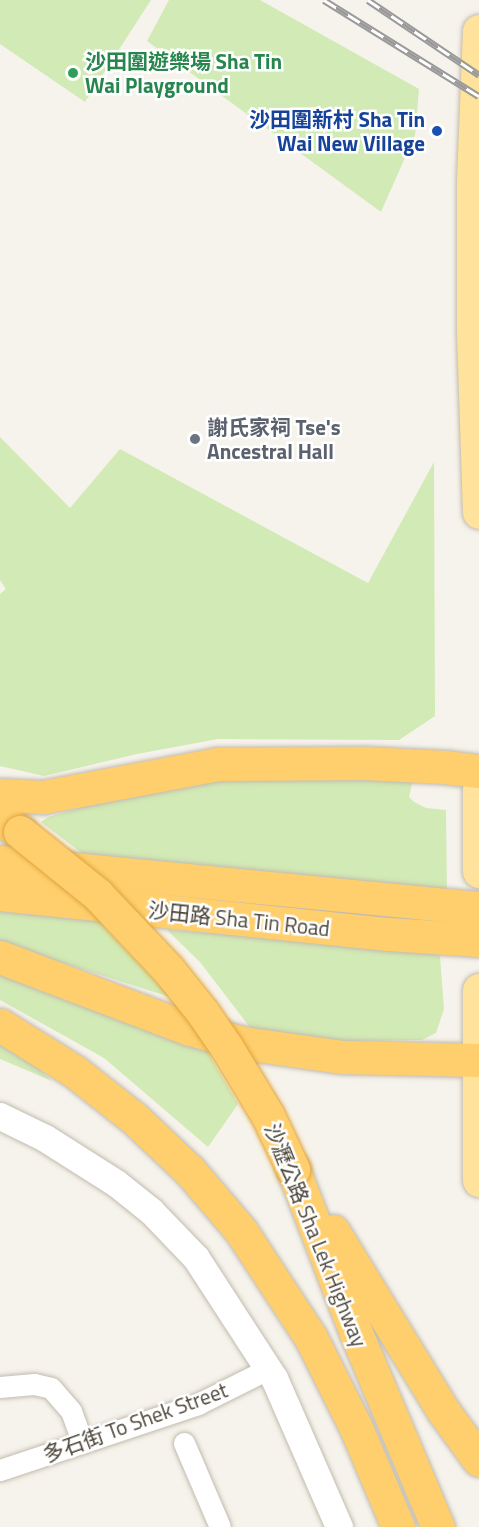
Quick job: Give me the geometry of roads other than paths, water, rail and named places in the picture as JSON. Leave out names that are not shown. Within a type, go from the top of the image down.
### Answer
[{"type":"highway","points":[[0,795],[44,797],[218,764],[365,763],[479,771]]},
{"type":"highway","name":"沙瀝公路 Sha Lek Highway","points":[[0,819],[49,853],[97,894],[168,969],[227,1048],[268,1116],[293,1169],[356,1333],[438,1527]]},
{"type":"highway","name":"沙田路 Sha Tin Road","points":[[0,862],[479,908]]},
{"type":"highway","name":"沙田路 Sha Tin Road","points":[[0,894],[388,934],[479,940]]},
{"type":"highway","points":[[0,957],[190,1029],[243,1043],[343,1057],[479,1059]]},
{"type":"highway","name":"沙瀝公路 Sha Lek Highway","points":[[0,1025],[74,1071],[134,1118],[190,1171],[241,1231],[310,1338],[356,1428],[398,1527]]},
{"type":"highway","points":[[293,1169],[439,1404],[479,1460]]},
{"type":"main road","points":[[479,31],[473,171],[473,332],[479,512]]},
{"type":"main road","points":[[479,788],[479,871]]},
{"type":"main road","points":[[479,990],[479,1180]]},
{"type":"street","points":[[0,1116],[79,1158],[150,1211],[196,1258],[268,1369],[339,1527]]},
{"type":"street","name":"多石街 To Shek Street","points":[[0,1470],[198,1404],[268,1369]]},
{"type":"street","points":[[0,1387],[34,1384],[51,1388],[71,1411],[82,1443]]},
{"type":"street","points":[[184,1443],[220,1527]]},
{"type":"railway","points":[[324,0],[479,96]]},
{"type":"railway","points":[[368,0],[479,75]]},
{"type":"place","name":"沙田圍遊樂場 Sha Tin Wai Playground","points":[[73,73]]},
{"type":"place","name":"沙田圍新村 Sha Tin Wai New Village","points":[[437,131]]},
{"type":"place","name":"謝氏家祠 Tse's Ancestral Hall","points":[[195,439]]}]
